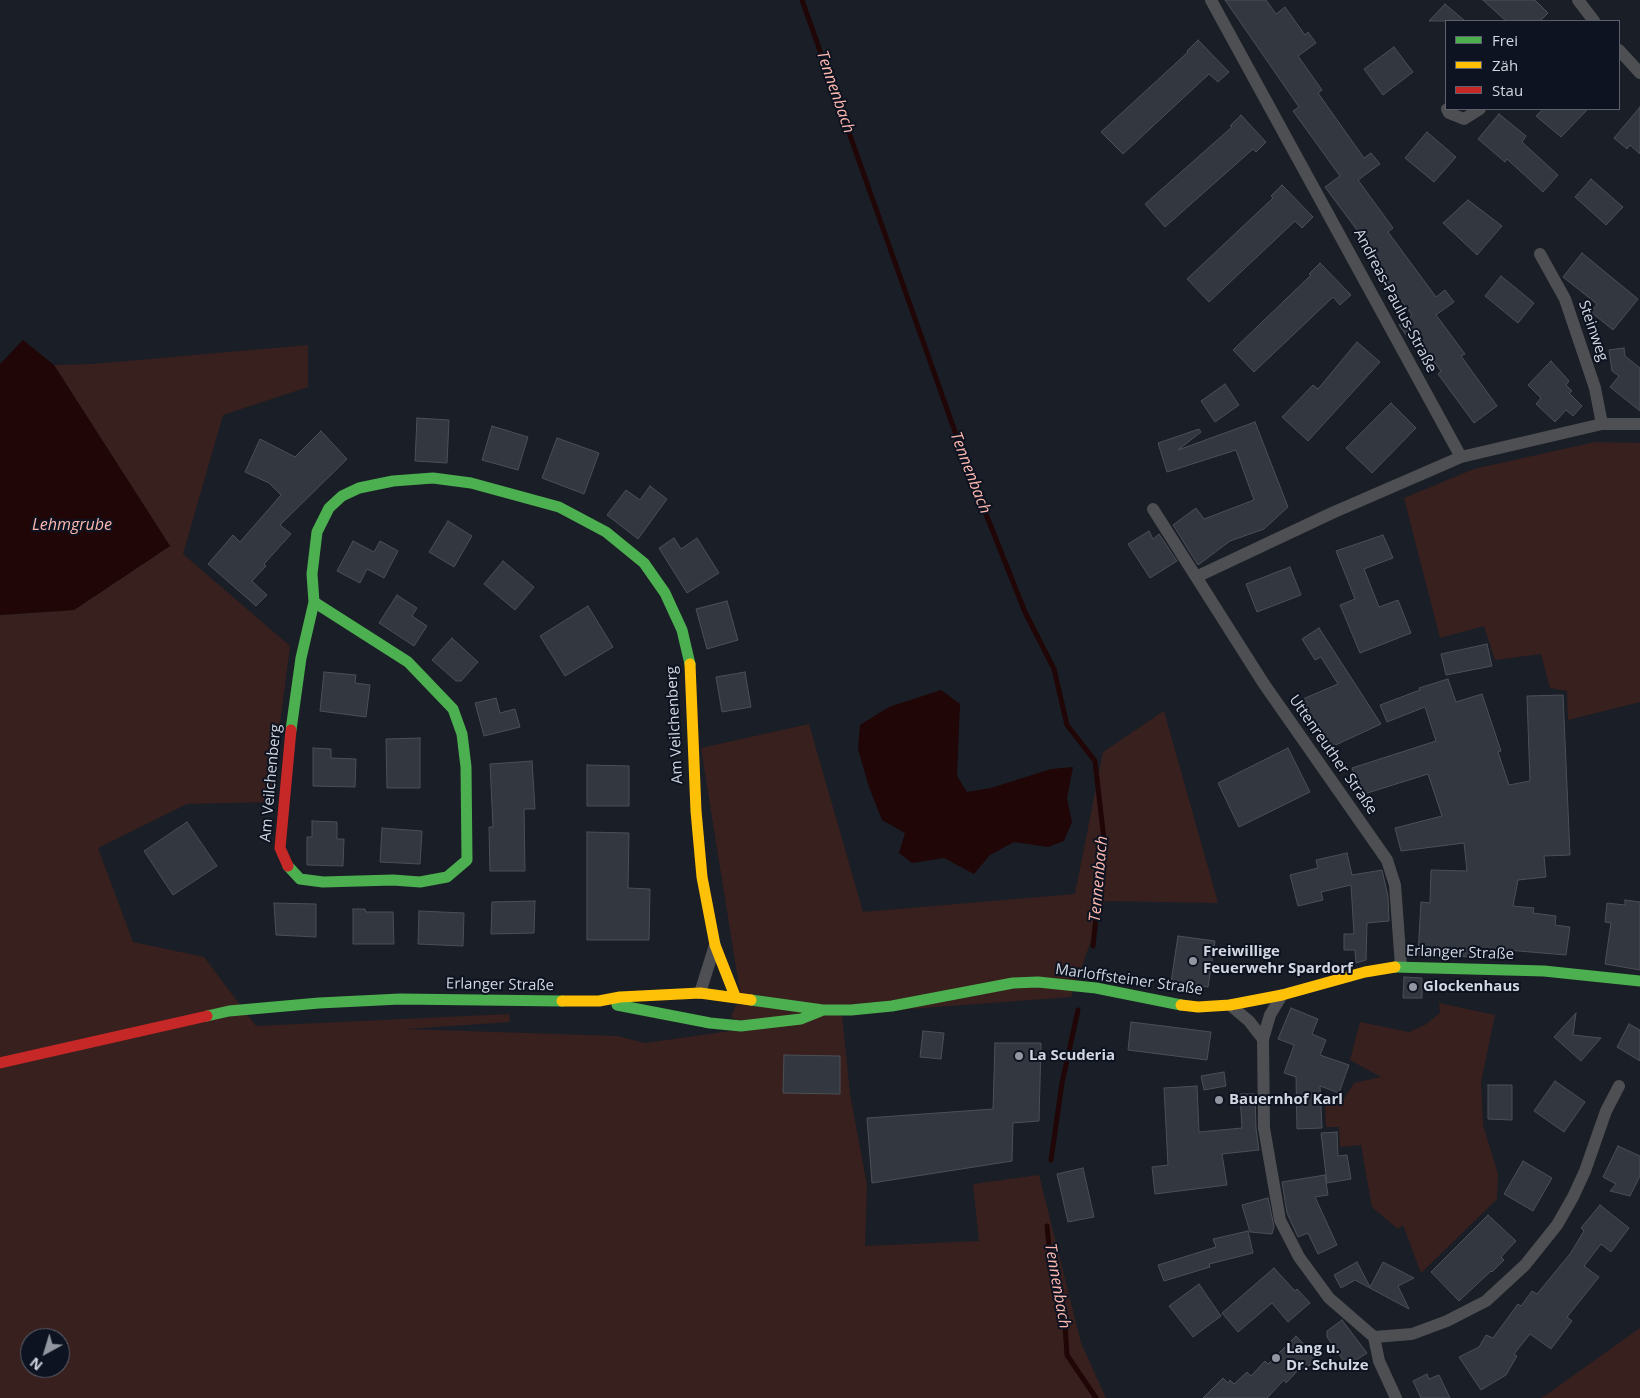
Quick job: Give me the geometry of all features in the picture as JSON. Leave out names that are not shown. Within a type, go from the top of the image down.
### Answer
[{"type":"main road","name":"Am Veilchenberg","points":[[314,602],[408,662],[453,709],[462,734],[466,767],[467,860],[447,877],[420,882],[393,880],[323,882],[300,879],[289,869],[280,848],[285,780],[300,658],[314,602],[312,574],[315,545],[317,532],[329,508],[342,496],[359,488],[393,481],[433,478],[471,483],[559,507],[606,532],[644,563],[665,593],[682,630],[691,671],[696,811],[702,877],[716,945],[736,996]]},
{"type":"main road","name":"Erlanger Straße","points":[[1282,995],[1364,972],[1401,966],[1544,971],[1640,981]]},
{"type":"main road","name":"Marloffsteiner Straße","points":[[599,1002],[620,997],[700,993],[736,996],[823,1010],[874,1009],[1013,983],[1038,982],[1096,988],[1172,1004],[1198,1007],[1230,1006],[1282,995]]},
{"type":"main road","points":[[700,993],[703,1013],[714,1024],[727,1016],[736,996]]},
{"type":"main road","name":"Erlanger Straße","points":[[0,1063],[229,1011],[319,1003],[400,999],[599,1002]]},
{"type":"main road","name":"Marloffsteiner Straße","points":[[599,1002],[714,1024],[764,1025],[801,1019],[823,1010]]},
{"type":"street","name":"Andreas-Paulus-Straße","points":[[1211,0],[1461,457]]},
{"type":"street","points":[[1578,0],[1593,20]]},
{"type":"street","points":[[1620,51],[1640,72]]},
{"type":"street","points":[[1447,110],[1449,113],[1464,119],[1478,110]]},
{"type":"street","name":"Steinweg","points":[[1540,254],[1565,300],[1595,388],[1602,424]]},
{"type":"street","points":[[1196,577],[1332,513],[1461,457],[1602,424],[1640,424]]},
{"type":"street","name":"Uttenreuther Straße","points":[[1153,509],[1264,684],[1387,860],[1395,885],[1401,966]]},
{"type":"street","points":[[700,993],[716,945]]},
{"type":"street","points":[[1282,995],[1270,1015],[1263,1039],[1264,1128],[1280,1220],[1299,1257],[1329,1298],[1374,1337],[1379,1361],[1396,1398]]},
{"type":"street","points":[[1230,1006],[1250,1021],[1263,1039]]},
{"type":"street","points":[[1374,1337],[1412,1334],[1447,1321],[1486,1301],[1525,1265],[1557,1225],[1573,1197],[1585,1171],[1606,1111],[1619,1086]]},
{"type":"shaded area","points":[[308,345],[308,387],[223,415],[183,554],[290,646],[270,802],[187,804],[98,848],[133,942],[204,957],[256,1026],[509,1014],[510,1022],[405,1029],[617,1036],[645,1043],[745,1029],[731,1016],[736,1005],[742,1005],[701,748],[809,724],[863,912],[1075,894],[1103,752],[1164,711],[1218,903],[1105,901],[1071,997],[842,1014],[850,1094],[867,1185],[865,1246],[979,1241],[973,1184],[1039,1175],[1081,1343],[1106,1398],[0,1398],[0,615],[74,610],[170,546],[54,365],[93,364]]},
{"type":"shaded area","points":[[1595,442],[1640,443],[1640,702],[1568,720],[1567,691],[1550,688],[1541,654],[1495,660],[1484,626],[1440,638],[1404,498],[1474,469]]},
{"type":"shaded area","points":[[1439,1003],[1495,1015],[1481,1082],[1483,1125],[1498,1174],[1497,1199],[1421,1273],[1403,1225],[1398,1229],[1372,1207],[1361,1145],[1340,1147],[1339,1127],[1326,1127],[1325,1099],[1342,1102],[1354,1083],[1381,1077],[1350,1060],[1360,1022],[1409,1032],[1425,1025],[1440,1013]]},
{"type":"shaded area","points":[[1640,1328],[1640,1398],[1541,1398],[1546,1395]]},
{"type":"water","name":"Lehmgrube","points":[[23,340],[54,365],[170,546],[74,610],[0,615],[0,364]]},
{"type":"water","points":[[941,690],[960,704],[957,776],[967,792],[991,788],[1051,769],[1073,767],[1067,798],[1072,822],[1064,841],[1048,847],[1014,842],[990,855],[974,874],[944,858],[912,863],[899,853],[905,833],[882,820],[869,787],[858,749],[860,725],[889,707]]},
{"type":"building","points":[[1225,0],[1266,0],[1276,14],[1285,7],[1305,35],[1308,32],[1316,43],[1298,56],[1322,90],[1318,93],[1364,158],[1371,153],[1380,164],[1358,180],[1393,228],[1388,232],[1436,297],[1445,290],[1454,302],[1436,315],[1465,354],[1461,356],[1497,406],[1474,423],[1438,374],[1441,371],[1412,332],[1407,336],[1399,325],[1412,315],[1364,250],[1369,246],[1325,187],[1340,176],[1293,111],[1299,107]]},
{"type":"building","points":[[1483,0],[1535,0],[1548,13],[1541,20],[1505,20]]},
{"type":"building","points":[[1445,4],[1464,20],[1445,20],[1429,21]]},
{"type":"building","points":[[1198,40],[1229,72],[1218,82],[1209,74],[1123,154],[1101,132],[1188,52]]},
{"type":"building","points":[[1394,47],[1413,72],[1383,95],[1364,69]]},
{"type":"building","points":[[1640,107],[1640,154],[1630,145],[1627,149],[1614,138]]},
{"type":"building","points":[[1542,110],[1587,110],[1561,137],[1536,116]]},
{"type":"building","points":[[1499,114],[1526,136],[1522,142],[1558,175],[1543,192],[1507,159],[1505,162],[1478,139]]},
{"type":"building","points":[[1241,115],[1266,142],[1256,152],[1253,149],[1165,227],[1145,204],[1232,127],[1230,126]]},
{"type":"building","points":[[1427,132],[1456,157],[1434,182],[1405,158]]},
{"type":"building","points":[[1591,179],[1623,207],[1606,225],[1575,197]]},
{"type":"building","points":[[1282,185],[1313,217],[1302,228],[1295,221],[1209,302],[1187,279],[1273,198],[1271,196]]},
{"type":"building","points":[[1468,200],[1502,226],[1477,255],[1443,223]]},
{"type":"building","points":[[1582,253],[1638,299],[1613,330],[1591,312],[1597,304],[1563,277]]},
{"type":"building","points":[[1320,263],[1351,295],[1340,305],[1333,297],[1254,372],[1233,350],[1311,275],[1309,274]]},
{"type":"building","points":[[1501,276],[1534,303],[1518,323],[1485,296]]},
{"type":"building","points":[[1357,342],[1380,362],[1308,441],[1282,417],[1313,385],[1318,389]]},
{"type":"building","points":[[1624,348],[1625,356],[1640,368],[1640,411],[1610,387],[1619,376],[1612,371],[1609,350]]},
{"type":"building","points":[[1551,361],[1569,381],[1566,385],[1572,391],[1569,393],[1582,406],[1573,416],[1566,410],[1555,422],[1536,404],[1541,398],[1528,385]]},
{"type":"building","points":[[1225,384],[1239,405],[1215,422],[1201,401]]},
{"type":"building","points":[[1391,403],[1416,428],[1372,473],[1346,448]]},
{"type":"building","points":[[417,418],[449,420],[447,463],[415,461]]},
{"type":"building","points":[[1255,422],[1288,507],[1264,529],[1230,541],[1198,565],[1173,525],[1196,508],[1204,519],[1254,500],[1236,450],[1167,472],[1158,443],[1199,429],[1201,432],[1178,450]]},
{"type":"building","points":[[492,426],[528,437],[518,470],[482,460]]},
{"type":"building","points":[[321,431],[347,459],[280,525],[291,534],[264,564],[266,566],[252,581],[267,595],[256,606],[208,564],[233,535],[240,542],[281,495],[269,483],[245,472],[260,439],[295,457]]},
{"type":"building","points":[[557,438],[599,453],[584,494],[542,478]]},
{"type":"building","points":[[650,486],[667,499],[638,539],[607,515],[626,490],[640,500]]},
{"type":"building","points":[[448,521],[472,536],[454,567],[429,552]]},
{"type":"building","points":[[1149,531],[1153,539],[1159,534],[1177,561],[1150,578],[1128,544]]},
{"type":"building","points":[[1383,535],[1393,558],[1364,569],[1379,607],[1398,600],[1411,633],[1360,653],[1340,605],[1355,599],[1336,551]]},
{"type":"building","points":[[674,538],[681,549],[697,538],[719,573],[687,593],[659,548]]},
{"type":"building","points":[[353,541],[374,552],[380,541],[398,551],[384,578],[367,569],[360,583],[337,571]]},
{"type":"building","points":[[503,561],[534,587],[515,610],[484,584]]},
{"type":"building","points":[[1290,567],[1301,595],[1257,612],[1246,584]]},
{"type":"building","points":[[397,595],[417,608],[412,616],[427,626],[414,646],[379,623]]},
{"type":"building","points":[[727,601],[738,640],[707,649],[696,609]]},
{"type":"building","points":[[588,606],[613,647],[565,676],[540,636]]},
{"type":"building","points":[[1319,628],[1381,724],[1329,748],[1319,724],[1314,726],[1303,699],[1338,684],[1321,657],[1315,660],[1302,639]]},
{"type":"building","points":[[452,638],[478,662],[461,681],[456,681],[432,660]]},
{"type":"building","points":[[1487,644],[1492,666],[1446,675],[1441,654]]},
{"type":"building","points":[[324,672],[356,675],[355,683],[370,685],[366,717],[320,711]]},
{"type":"building","points":[[745,672],[751,707],[722,712],[716,677]]},
{"type":"building","points":[[1448,679],[1456,702],[1482,694],[1501,751],[1498,752],[1509,785],[1530,781],[1527,696],[1563,695],[1570,855],[1544,856],[1546,877],[1518,880],[1513,906],[1534,908],[1533,913],[1556,916],[1555,925],[1570,927],[1566,955],[1507,950],[1507,958],[1418,955],[1421,902],[1430,903],[1431,870],[1467,871],[1464,843],[1401,851],[1395,828],[1442,816],[1428,774],[1361,795],[1352,768],[1436,741],[1425,707],[1387,722],[1380,705],[1420,690],[1419,688]]},
{"type":"building","points":[[496,698],[500,713],[515,709],[520,727],[484,736],[475,703]]},
{"type":"building","points":[[420,738],[420,788],[387,788],[386,739]]},
{"type":"building","points":[[313,748],[331,749],[331,758],[356,759],[355,787],[313,786]]},
{"type":"building","points":[[1288,748],[1310,792],[1239,827],[1218,783]]},
{"type":"building","points":[[532,761],[535,809],[524,809],[525,871],[490,871],[489,827],[493,827],[490,764]]},
{"type":"building","points":[[587,765],[629,766],[629,806],[587,806]]},
{"type":"building","points":[[312,821],[337,822],[337,839],[344,839],[343,866],[307,865],[307,837],[312,837]]},
{"type":"building","points":[[187,822],[217,866],[173,895],[144,851]]},
{"type":"building","points":[[382,828],[422,831],[420,864],[380,862]]},
{"type":"building","points":[[587,832],[629,833],[628,888],[650,889],[649,940],[587,940]]},
{"type":"building","points":[[1347,853],[1352,875],[1382,870],[1388,896],[1389,921],[1367,923],[1366,960],[1356,963],[1355,950],[1344,950],[1344,934],[1354,934],[1351,885],[1321,892],[1323,900],[1298,906],[1290,875],[1318,868],[1316,860]]},
{"type":"building","points":[[1625,900],[1640,902],[1640,970],[1605,964],[1611,923],[1605,922],[1607,903],[1625,905]]},
{"type":"building","points":[[535,901],[534,933],[491,934],[492,902]]},
{"type":"building","points":[[274,903],[316,904],[316,937],[276,935]]},
{"type":"building","points":[[353,909],[365,909],[366,912],[393,912],[394,944],[353,944]]},
{"type":"building","points":[[419,911],[464,913],[463,946],[418,944]]},
{"type":"building","name":"Freiwillige Feuerwehr Spardorf","points":[[1178,936],[1215,941],[1208,987],[1171,982]]},
{"type":"building","name":"Glockenhaus","points":[[1404,977],[1422,978],[1422,998],[1403,998]]},
{"type":"building","points":[[1291,1008],[1318,1019],[1312,1034],[1326,1040],[1320,1055],[1349,1065],[1339,1093],[1320,1086],[1322,1128],[1297,1129],[1296,1077],[1284,1073],[1294,1045],[1278,1039]]},
{"type":"building","points":[[1576,1013],[1573,1035],[1601,1038],[1581,1061],[1554,1037]]},
{"type":"building","points":[[1131,1022],[1211,1032],[1207,1060],[1128,1050]]},
{"type":"building","points":[[1629,1024],[1640,1030],[1640,1061],[1617,1047]]},
{"type":"building","points":[[923,1031],[944,1033],[941,1059],[920,1057]]},
{"type":"building","points":[[995,1043],[1041,1043],[1039,1121],[1013,1123],[1012,1161],[872,1183],[867,1118],[993,1109]]},
{"type":"building","points":[[784,1055],[840,1056],[840,1094],[783,1093]]},
{"type":"building","points":[[1224,1072],[1226,1086],[1204,1090],[1201,1076]]},
{"type":"building","points":[[1555,1081],[1585,1102],[1564,1132],[1534,1111]]},
{"type":"building","points":[[1488,1085],[1512,1085],[1512,1120],[1488,1119]]},
{"type":"building","points":[[1197,1086],[1199,1132],[1242,1128],[1240,1094],[1255,1094],[1259,1150],[1222,1154],[1227,1185],[1155,1194],[1152,1167],[1168,1165],[1164,1088]]},
{"type":"building","points":[[1337,1132],[1338,1156],[1347,1155],[1351,1179],[1327,1183],[1321,1133]]},
{"type":"building","points":[[1618,1146],[1640,1156],[1640,1176],[1630,1196],[1610,1191],[1616,1184],[1603,1177]]},
{"type":"building","points":[[1523,1161],[1552,1178],[1533,1211],[1504,1194]]},
{"type":"building","points":[[1083,1168],[1094,1217],[1068,1222],[1057,1174]]},
{"type":"building","points":[[1325,1175],[1328,1195],[1315,1197],[1337,1245],[1318,1254],[1308,1233],[1298,1237],[1287,1213],[1282,1182]]},
{"type":"building","points":[[1268,1198],[1274,1226],[1272,1234],[1250,1232],[1242,1205]]},
{"type":"building","points":[[1600,1205],[1629,1228],[1611,1252],[1601,1244],[1584,1266],[1599,1277],[1567,1317],[1572,1321],[1551,1349],[1530,1334],[1514,1354],[1517,1356],[1506,1375],[1481,1390],[1459,1357],[1479,1347],[1486,1335],[1493,1338],[1518,1304],[1521,1306],[1532,1291],[1537,1294],[1570,1254],[1584,1231],[1581,1228]]},
{"type":"building","points":[[1488,1215],[1516,1241],[1501,1257],[1504,1260],[1459,1301],[1431,1272]]},
{"type":"building","points":[[1248,1231],[1253,1253],[1209,1264],[1210,1267],[1164,1281],[1158,1265],[1216,1247],[1213,1239]]},
{"type":"building","points":[[1357,1262],[1370,1287],[1383,1262],[1414,1278],[1398,1286],[1409,1309],[1355,1280],[1341,1288],[1334,1275]]},
{"type":"building","points":[[1274,1268],[1295,1291],[1297,1289],[1310,1303],[1288,1322],[1272,1303],[1238,1332],[1222,1313]]},
{"type":"building","points":[[1199,1284],[1221,1316],[1193,1337],[1169,1306]]},
{"type":"building","points":[[1342,1320],[1367,1353],[1347,1366],[1327,1337],[1327,1331]]},
{"type":"building","points":[[1296,1336],[1317,1358],[1305,1370],[1301,1367],[1286,1383],[1284,1380],[1267,1398],[1203,1398],[1223,1378],[1228,1383],[1230,1380],[1234,1384],[1247,1372],[1251,1376],[1265,1361],[1268,1364]]},
{"type":"building","points":[[1427,1374],[1429,1379],[1439,1375],[1450,1398],[1421,1398],[1413,1381]]},
{"type":"waterway","name":"Tennenbach","points":[[802,0],[970,474],[1025,612],[1054,669],[1067,725],[1095,761],[1104,840],[1093,946]]},
{"type":"waterway","name":"Tennenbach","points":[[1051,1160],[1062,1083],[1078,1010]]},
{"type":"waterway","name":"Tennenbach","points":[[1047,1226],[1050,1256],[1064,1310],[1067,1355],[1096,1398]]},
{"type":"traffic: fast","points":[[291,730],[301,658],[314,602],[312,574],[317,532],[329,508],[342,496],[359,488],[393,481],[433,478],[471,483],[559,507],[606,532],[644,563],[665,593],[682,630],[690,664]]},
{"type":"traffic: fast","points":[[288,866],[300,879],[323,882],[393,880],[420,882],[447,877],[467,860],[466,767],[462,734],[453,709],[408,662],[314,602]]},
{"type":"traffic: fast","points":[[1395,967],[1544,971],[1640,981]]},
{"type":"traffic: fast","points":[[751,1000],[823,1010],[851,1010],[892,1006],[1013,983],[1038,982],[1096,988],[1181,1005]]},
{"type":"traffic: fast","points":[[207,1016],[229,1011],[319,1003],[400,999],[562,1001]]},
{"type":"traffic: fast","points":[[617,1005],[710,1023],[741,1026],[801,1019],[821,1011]]},
{"type":"traffic: slow","points":[[690,664],[696,811],[702,877],[715,945],[735,996]]},
{"type":"traffic: slow","points":[[1181,1005],[1198,1007],[1230,1005],[1282,995],[1365,972],[1395,967]]},
{"type":"traffic: slow","points":[[562,1001],[599,1001],[620,997],[700,993],[751,1000]]},
{"type":"traffic: jam","points":[[288,866],[280,848],[291,730]]},
{"type":"traffic: jam","points":[[0,1063],[207,1016]]},
{"type":"place","name":"Freiwillige Feuerwehr Spardorf","points":[[1193,961]]},
{"type":"place","name":"Glockenhaus","points":[[1413,987]]},
{"type":"place","name":"La Scuderia","points":[[1019,1056]]},
{"type":"place","name":"Bauernhof Karl","points":[[1219,1100]]},
{"type":"place","name":"Lang u. Dr. Schulze","points":[[1276,1358]]}]
